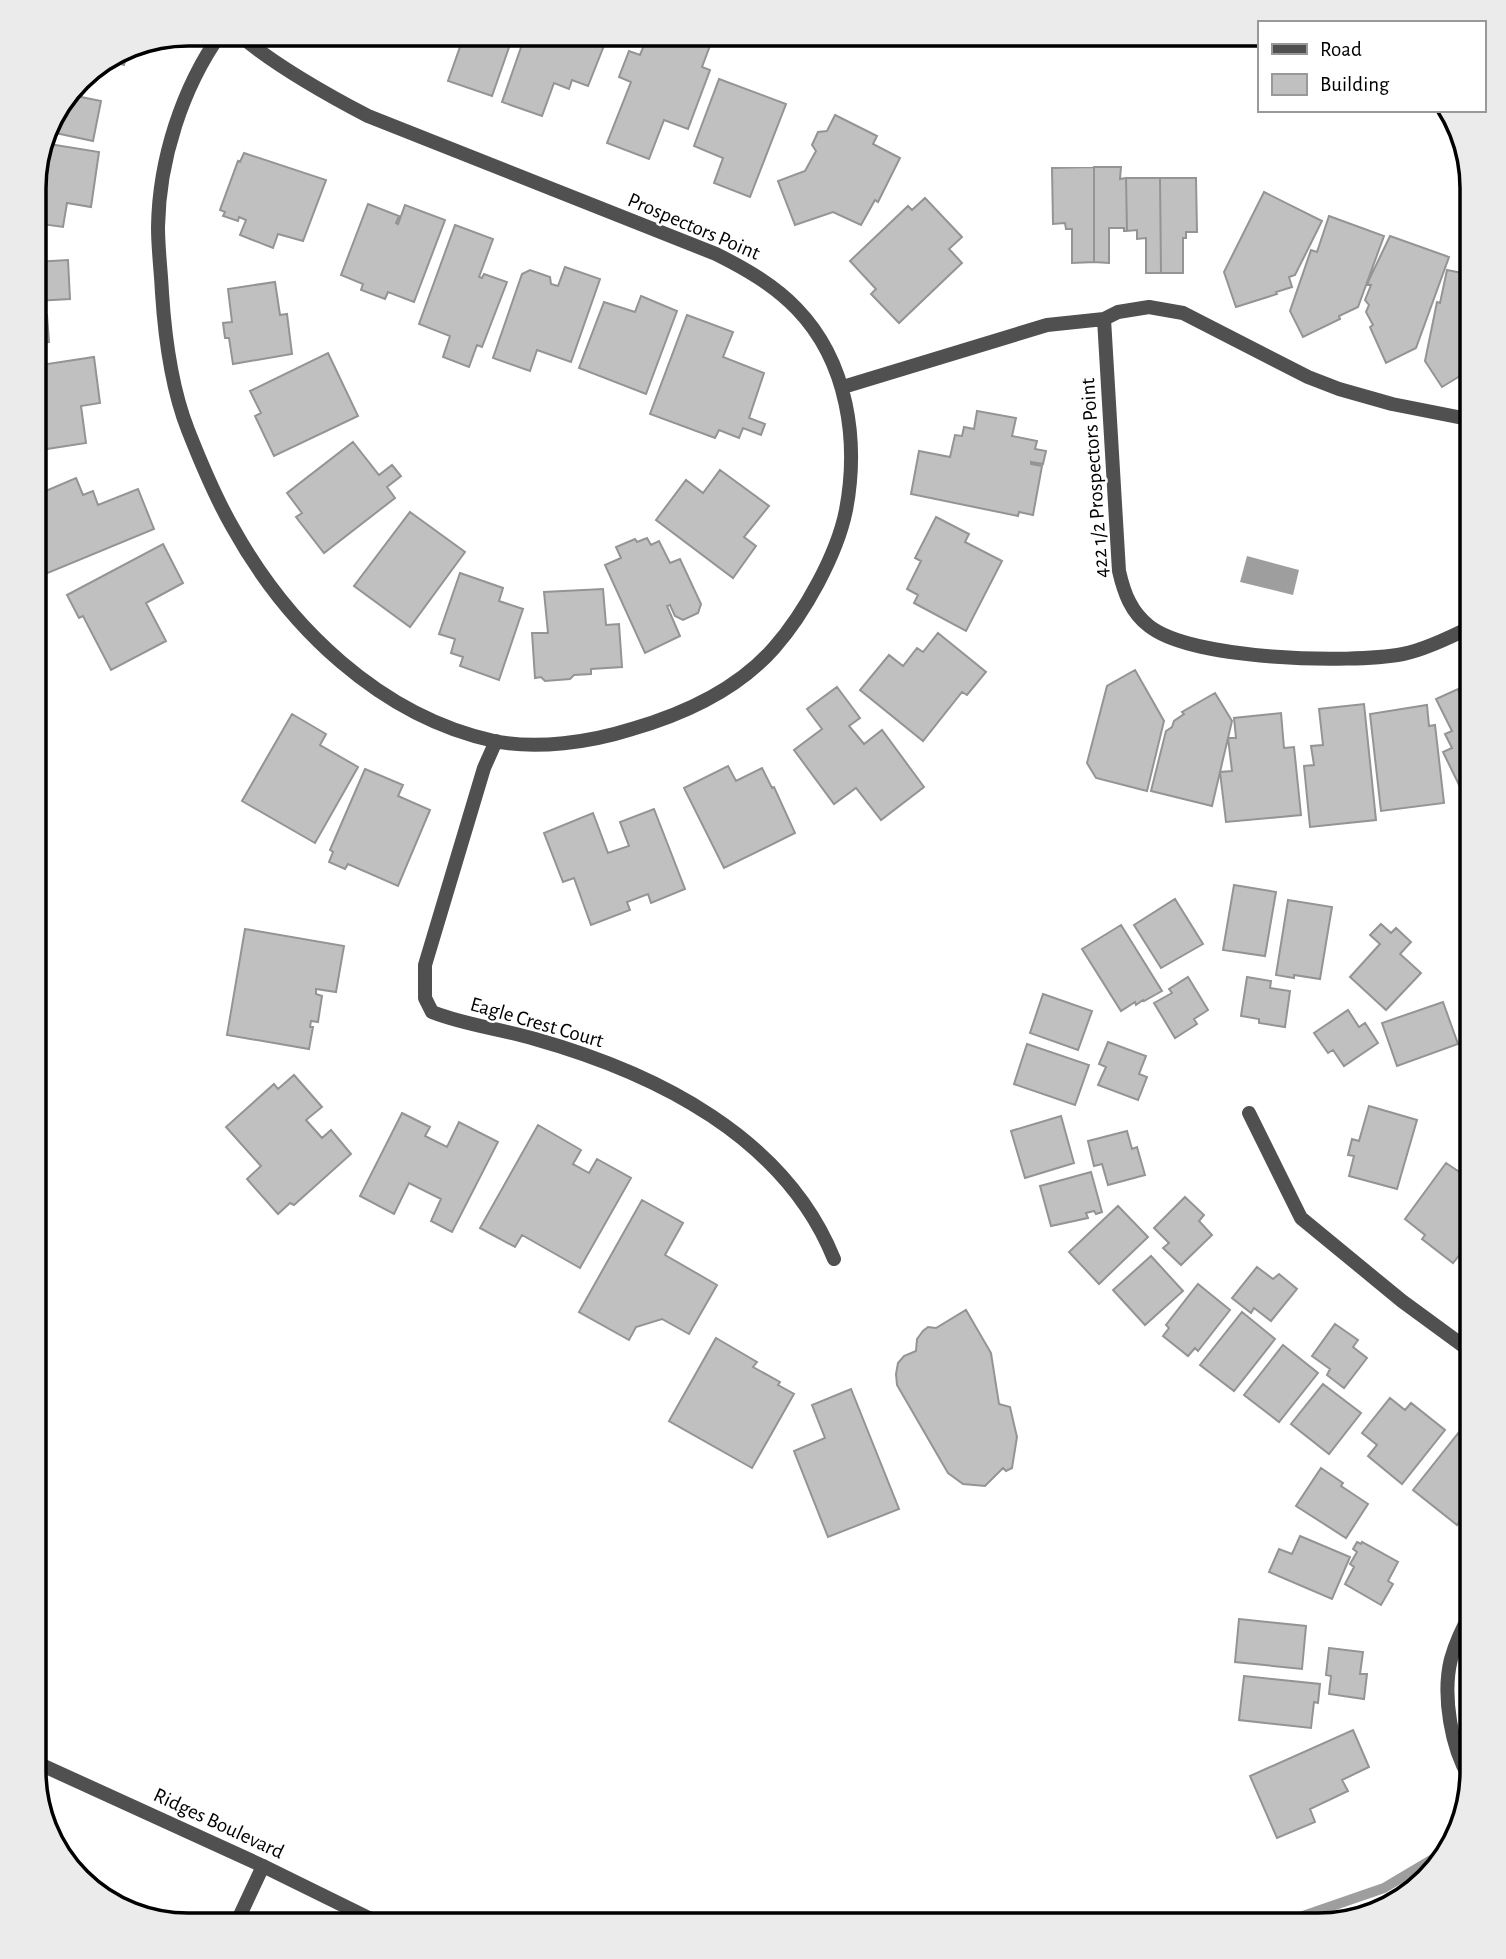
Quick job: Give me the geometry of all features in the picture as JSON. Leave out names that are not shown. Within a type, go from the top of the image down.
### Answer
[{"type":"street","name":"Prospectors Point","points":[[213,46],[195,77],[181,111],[168,152],[160,191],[158,228],[167,349],[184,421],[233,528],[275,592],[315,638],[369,684],[399,704],[463,731],[496,741],[545,744],[591,740],[666,719],[693,708],[722,691],[772,650],[794,622],[825,567],[845,513],[850,479],[851,434],[843,387],[818,336],[801,312],[764,280],[716,254],[368,116],[337,100],[252,46]]},
{"type":"street","points":[[843,387],[1047,326],[1104,319],[1118,312],[1149,307],[1183,313],[1308,377],[1339,389],[1392,404],[1460,417]]},
{"type":"street","name":"422 1/2 Prospectors Point","points":[[1104,319],[1119,571],[1124,594],[1150,627],[1195,644],[1265,657],[1369,658],[1406,653],[1460,631]]},
{"type":"street","name":"Eagle Crest Court","points":[[496,741],[484,768],[425,965],[425,998],[432,1012],[449,1019],[534,1038],[577,1052],[661,1086],[711,1115],[756,1149],[795,1189],[826,1238],[834,1259]]},
{"type":"street","points":[[1249,1113],[1301,1218],[1402,1301],[1460,1343]]},
{"type":"street","points":[[1460,1634],[1450,1661],[1448,1699],[1452,1733],[1460,1761]]},
{"type":"street","name":"Ridges Boulevard","points":[[46,1767],[358,1913]]},
{"type":"street","points":[[242,1913],[262,1866]]},
{"type":"shaded area","points":[[1247,556],[1299,570],[1293,595],[1240,582]]},
{"type":"building","points":[[460,46],[509,46],[492,96],[448,81]]},
{"type":"building","points":[[521,46],[604,46],[588,86],[572,80],[569,89],[554,83],[542,116],[502,102]]},
{"type":"building","points":[[644,46],[710,46],[702,67],[710,70],[688,129],[664,120],[649,159],[607,143],[631,82],[619,77],[629,51],[640,55]]},
{"type":"building","points":[[719,79],[786,104],[750,197],[714,183],[723,158],[694,146]]},
{"type":"building","points":[[82,93],[81,97],[101,101],[93,141],[56,133],[69,108]]},
{"type":"building","points":[[835,115],[877,136],[873,144],[900,158],[878,202],[875,200],[861,225],[833,212],[795,225],[778,181],[805,171],[816,151],[812,145],[818,132],[827,131]]},
{"type":"building","points":[[52,144],[99,152],[91,207],[67,203],[63,227],[46,225],[46,178]]},
{"type":"building","points":[[244,153],[326,180],[303,241],[278,234],[273,248],[240,235],[246,220],[239,217],[238,221],[223,216],[225,212],[220,210],[238,161],[240,162]]},
{"type":"building","points":[[1094,167],[1121,167],[1120,179],[1126,178],[1127,231],[1124,231],[1124,228],[1109,228],[1109,263],[1094,262]]},
{"type":"building","points":[[1094,167],[1094,262],[1072,263],[1072,229],[1066,229],[1065,223],[1053,224],[1052,168]]},
{"type":"building","points":[[1126,178],[1160,178],[1161,273],[1146,273],[1146,238],[1137,239],[1137,230],[1127,231]]},
{"type":"building","points":[[1160,178],[1196,178],[1197,232],[1186,232],[1186,238],[1183,238],[1183,273],[1161,273]]},
{"type":"building","points":[[1264,192],[1322,221],[1295,275],[1289,277],[1292,287],[1236,307],[1224,272]]},
{"type":"building","points":[[925,198],[962,237],[949,249],[962,263],[899,323],[871,294],[876,289],[850,261],[908,206],[912,210]]},
{"type":"building","points":[[368,204],[399,216],[396,223],[398,224],[405,205],[445,220],[414,302],[388,292],[385,299],[361,290],[363,284],[341,275]]},
{"type":"building","points":[[1329,216],[1384,236],[1358,307],[1303,337],[1290,311],[1311,250],[1317,252]]},
{"type":"building","points":[[455,225],[493,239],[479,277],[482,278],[484,274],[507,282],[482,347],[477,345],[469,367],[443,357],[450,336],[419,324]]},
{"type":"building","points":[[1390,236],[1449,257],[1416,348],[1386,363],[1370,327],[1373,325],[1366,312],[1369,305],[1365,300],[1371,285],[1367,284]]},
{"type":"building","points":[[68,260],[70,299],[46,300],[46,261]]},
{"type":"building","points":[[565,267],[600,279],[571,362],[537,350],[530,371],[493,358],[522,274],[530,270],[550,277],[551,284],[558,286]]},
{"type":"building","points":[[1447,270],[1460,272],[1460,376],[1442,387],[1425,361],[1437,302],[1440,303]]},
{"type":"building","points":[[275,282],[280,315],[287,314],[292,354],[233,364],[229,338],[225,338],[223,323],[232,322],[228,289]]},
{"type":"building","points":[[641,296],[677,311],[646,394],[579,368],[604,302],[635,312]]},
{"type":"building","points":[[46,315],[47,315],[49,342],[46,342]]},
{"type":"building","points":[[687,315],[733,332],[723,357],[764,373],[749,418],[765,424],[761,435],[743,428],[739,438],[719,430],[715,438],[650,414]]},
{"type":"building","points":[[328,353],[358,416],[274,456],[255,416],[261,413],[250,391]]},
{"type":"building","points":[[94,357],[100,403],[81,406],[86,443],[46,449],[46,364]]},
{"type":"building","points":[[977,411],[1016,418],[1012,436],[1037,441],[1035,449],[1046,451],[1043,464],[1031,462],[1042,466],[1033,515],[1019,512],[1018,516],[911,494],[919,451],[950,457],[955,435],[962,436],[964,427],[974,429]]},
{"type":"building","points":[[353,442],[379,475],[392,465],[401,476],[387,487],[395,498],[324,553],[296,517],[302,513],[287,493]]},
{"type":"building","points":[[720,470],[769,506],[744,537],[756,546],[733,578],[656,520],[686,480],[703,493]]},
{"type":"building","points":[[76,478],[83,495],[93,491],[98,505],[138,489],[154,529],[46,574],[46,491]]},
{"type":"building","points":[[410,512],[465,552],[410,627],[354,586]]},
{"type":"building","points":[[936,517],[969,534],[965,542],[1002,561],[966,631],[914,603],[918,595],[907,589],[921,561],[915,558]]},
{"type":"building","points":[[647,538],[651,545],[659,541],[670,563],[680,559],[701,604],[698,613],[683,620],[675,616],[670,605],[667,606],[680,636],[645,653],[605,565],[621,558],[616,547],[635,539],[637,542]]},
{"type":"building","points":[[163,544],[183,583],[146,603],[166,641],[111,670],[83,616],[79,618],[67,595]]},
{"type":"building","points":[[460,573],[503,588],[499,601],[523,609],[499,680],[460,666],[463,657],[451,653],[455,639],[439,634]]},
{"type":"building","points":[[603,589],[606,625],[619,624],[622,667],[591,669],[591,674],[574,675],[570,679],[545,681],[541,677],[535,678],[532,633],[548,633],[544,592]]},
{"type":"building","points":[[938,633],[986,672],[967,695],[962,692],[923,741],[860,690],[889,655],[903,666],[917,648],[923,652]]},
{"type":"building","points":[[1135,670],[1164,721],[1147,791],[1096,778],[1087,763],[1107,686]]},
{"type":"building","points":[[837,687],[860,718],[849,726],[864,744],[882,730],[924,787],[881,820],[856,788],[834,804],[794,750],[822,729],[807,709]]},
{"type":"building","points":[[1458,689],[1460,787],[1443,752],[1452,748],[1445,734],[1452,731],[1436,699]]},
{"type":"building","points":[[1215,693],[1232,721],[1212,806],[1151,791],[1166,731],[1184,714],[1182,712]]},
{"type":"building","points":[[1364,704],[1376,820],[1310,827],[1304,766],[1314,765],[1311,746],[1323,745],[1319,709]]},
{"type":"building","points":[[1427,705],[1429,726],[1435,725],[1444,803],[1381,811],[1370,714]]},
{"type":"building","points":[[1281,713],[1284,748],[1294,747],[1301,815],[1226,822],[1220,772],[1232,771],[1228,738],[1236,738],[1234,718]]},
{"type":"building","points":[[292,714],[326,734],[320,745],[358,767],[315,843],[242,801]]},
{"type":"building","points":[[728,766],[736,781],[762,768],[795,833],[724,868],[684,788]]},
{"type":"building","points":[[365,769],[403,785],[398,796],[430,810],[398,886],[348,864],[345,869],[329,862],[333,852],[330,850]]},
{"type":"building","points":[[654,809],[685,889],[651,903],[648,894],[627,902],[630,910],[591,925],[574,878],[563,882],[544,833],[593,813],[608,853],[629,846],[620,822]]},
{"type":"building","points":[[1234,885],[1276,892],[1265,956],[1223,950]]},
{"type":"building","points":[[1175,899],[1203,944],[1161,968],[1134,925]]},
{"type":"building","points":[[1288,900],[1332,907],[1320,979],[1276,975]]},
{"type":"building","points":[[1381,924],[1391,933],[1396,928],[1411,942],[1400,954],[1421,973],[1386,1010],[1350,977],[1380,944],[1370,935]]},
{"type":"building","points":[[1121,925],[1162,991],[1121,1011],[1082,949]]},
{"type":"building","points":[[245,929],[344,946],[336,992],[316,989],[316,994],[322,996],[318,1022],[311,1021],[310,1027],[313,1027],[309,1049],[227,1035]]},
{"type":"building","points":[[1188,977],[1208,1010],[1194,1019],[1197,1024],[1175,1038],[1154,1003],[1172,993],[1169,989]]},
{"type":"building","points":[[1247,977],[1271,981],[1270,988],[1290,991],[1285,1027],[1259,1023],[1259,1019],[1241,1016]]},
{"type":"building","points":[[1043,994],[1092,1011],[1078,1050],[1030,1033]]},
{"type":"building","points":[[1443,1002],[1458,1044],[1397,1066],[1382,1023]]},
{"type":"building","points":[[1348,1010],[1359,1027],[1365,1023],[1378,1043],[1344,1066],[1333,1050],[1328,1053],[1314,1033]]},
{"type":"building","points":[[1108,1042],[1146,1056],[1139,1074],[1147,1077],[1138,1100],[1098,1085],[1106,1067],[1099,1064]]},
{"type":"building","points":[[1027,1044],[1089,1065],[1075,1105],[1014,1084]]},
{"type":"building","points":[[294,1075],[322,1107],[306,1120],[322,1138],[331,1130],[351,1154],[294,1205],[290,1203],[278,1214],[247,1179],[261,1166],[226,1127],[274,1084],[278,1089]]},
{"type":"building","points":[[1369,1106],[1417,1120],[1397,1189],[1349,1176],[1354,1156],[1348,1155],[1352,1139],[1359,1141]]},
{"type":"building","points":[[402,1113],[430,1127],[425,1136],[447,1147],[459,1122],[498,1142],[452,1232],[431,1221],[441,1199],[409,1183],[394,1214],[360,1196]]},
{"type":"building","points":[[1061,1116],[1074,1163],[1025,1178],[1011,1131]]},
{"type":"building","points":[[538,1125],[581,1150],[573,1164],[589,1173],[597,1159],[631,1178],[580,1268],[522,1235],[515,1247],[480,1228]]},
{"type":"building","points":[[1127,1131],[1132,1149],[1137,1147],[1145,1175],[1108,1185],[1102,1164],[1094,1166],[1088,1141]]},
{"type":"building","points":[[1446,1163],[1460,1172],[1460,1254],[1453,1263],[1422,1239],[1425,1235],[1405,1219]]},
{"type":"building","points":[[1091,1172],[1102,1212],[1086,1213],[1088,1218],[1051,1226],[1040,1186]]},
{"type":"building","points":[[1185,1197],[1204,1215],[1199,1221],[1212,1235],[1181,1265],[1163,1248],[1169,1243],[1154,1228]]},
{"type":"building","points":[[642,1200],[683,1223],[665,1255],[717,1285],[689,1334],[662,1319],[636,1327],[629,1340],[579,1312]]},
{"type":"building","points":[[1118,1206],[1148,1237],[1099,1284],[1069,1252]]},
{"type":"building","points":[[1151,1256],[1183,1291],[1145,1325],[1113,1290]]},
{"type":"building","points":[[1257,1267],[1273,1279],[1279,1274],[1297,1289],[1271,1321],[1254,1308],[1251,1313],[1232,1298]]},
{"type":"building","points":[[1198,1284],[1230,1310],[1198,1351],[1195,1348],[1188,1356],[1163,1336],[1169,1328],[1166,1325]]},
{"type":"building","points":[[966,1310],[991,1353],[999,1404],[1010,1407],[1017,1437],[1012,1468],[1006,1471],[1003,1468],[985,1486],[963,1484],[948,1473],[897,1385],[898,1363],[904,1356],[916,1351],[917,1339],[923,1331],[928,1327],[936,1328]]},
{"type":"building","points":[[1242,1312],[1275,1339],[1234,1391],[1200,1365]]},
{"type":"building","points":[[1335,1324],[1358,1340],[1353,1347],[1367,1358],[1344,1388],[1327,1375],[1330,1369],[1312,1356]]},
{"type":"building","points":[[716,1338],[757,1362],[753,1367],[780,1382],[778,1385],[794,1394],[752,1468],[669,1421]]},
{"type":"building","points":[[1283,1345],[1318,1373],[1279,1422],[1244,1395]]},
{"type":"building","points":[[1323,1384],[1361,1413],[1329,1454],[1291,1424]]},
{"type":"building","points":[[851,1389],[899,1509],[828,1537],[794,1451],[825,1438],[812,1405]]},
{"type":"building","points":[[1390,1398],[1405,1410],[1411,1403],[1445,1430],[1402,1484],[1368,1456],[1377,1445],[1362,1433]]},
{"type":"building","points":[[1460,1431],[1460,1521],[1457,1525],[1413,1490]]},
{"type":"building","points":[[1321,1468],[1343,1483],[1341,1486],[1368,1504],[1346,1538],[1296,1506]]},
{"type":"building","points":[[1300,1536],[1350,1557],[1332,1599],[1269,1572],[1279,1549],[1292,1554]]},
{"type":"building","points":[[1357,1542],[1362,1542],[1398,1562],[1388,1581],[1393,1584],[1381,1605],[1345,1584],[1354,1567],[1350,1564],[1357,1552],[1353,1549]]},
{"type":"building","points":[[1239,1619],[1306,1626],[1302,1669],[1235,1662]]},
{"type":"building","points":[[1329,1648],[1363,1652],[1360,1674],[1367,1674],[1364,1699],[1329,1694],[1331,1676],[1326,1675]]},
{"type":"building","points":[[1244,1676],[1320,1684],[1318,1703],[1314,1702],[1311,1728],[1239,1720]]},
{"type":"building","points":[[1353,1730],[1369,1767],[1342,1780],[1348,1791],[1310,1809],[1315,1822],[1277,1838],[1250,1776]]},
{"type":"waterway","points":[[1312,1913],[1384,1888],[1427,1862]]}]
